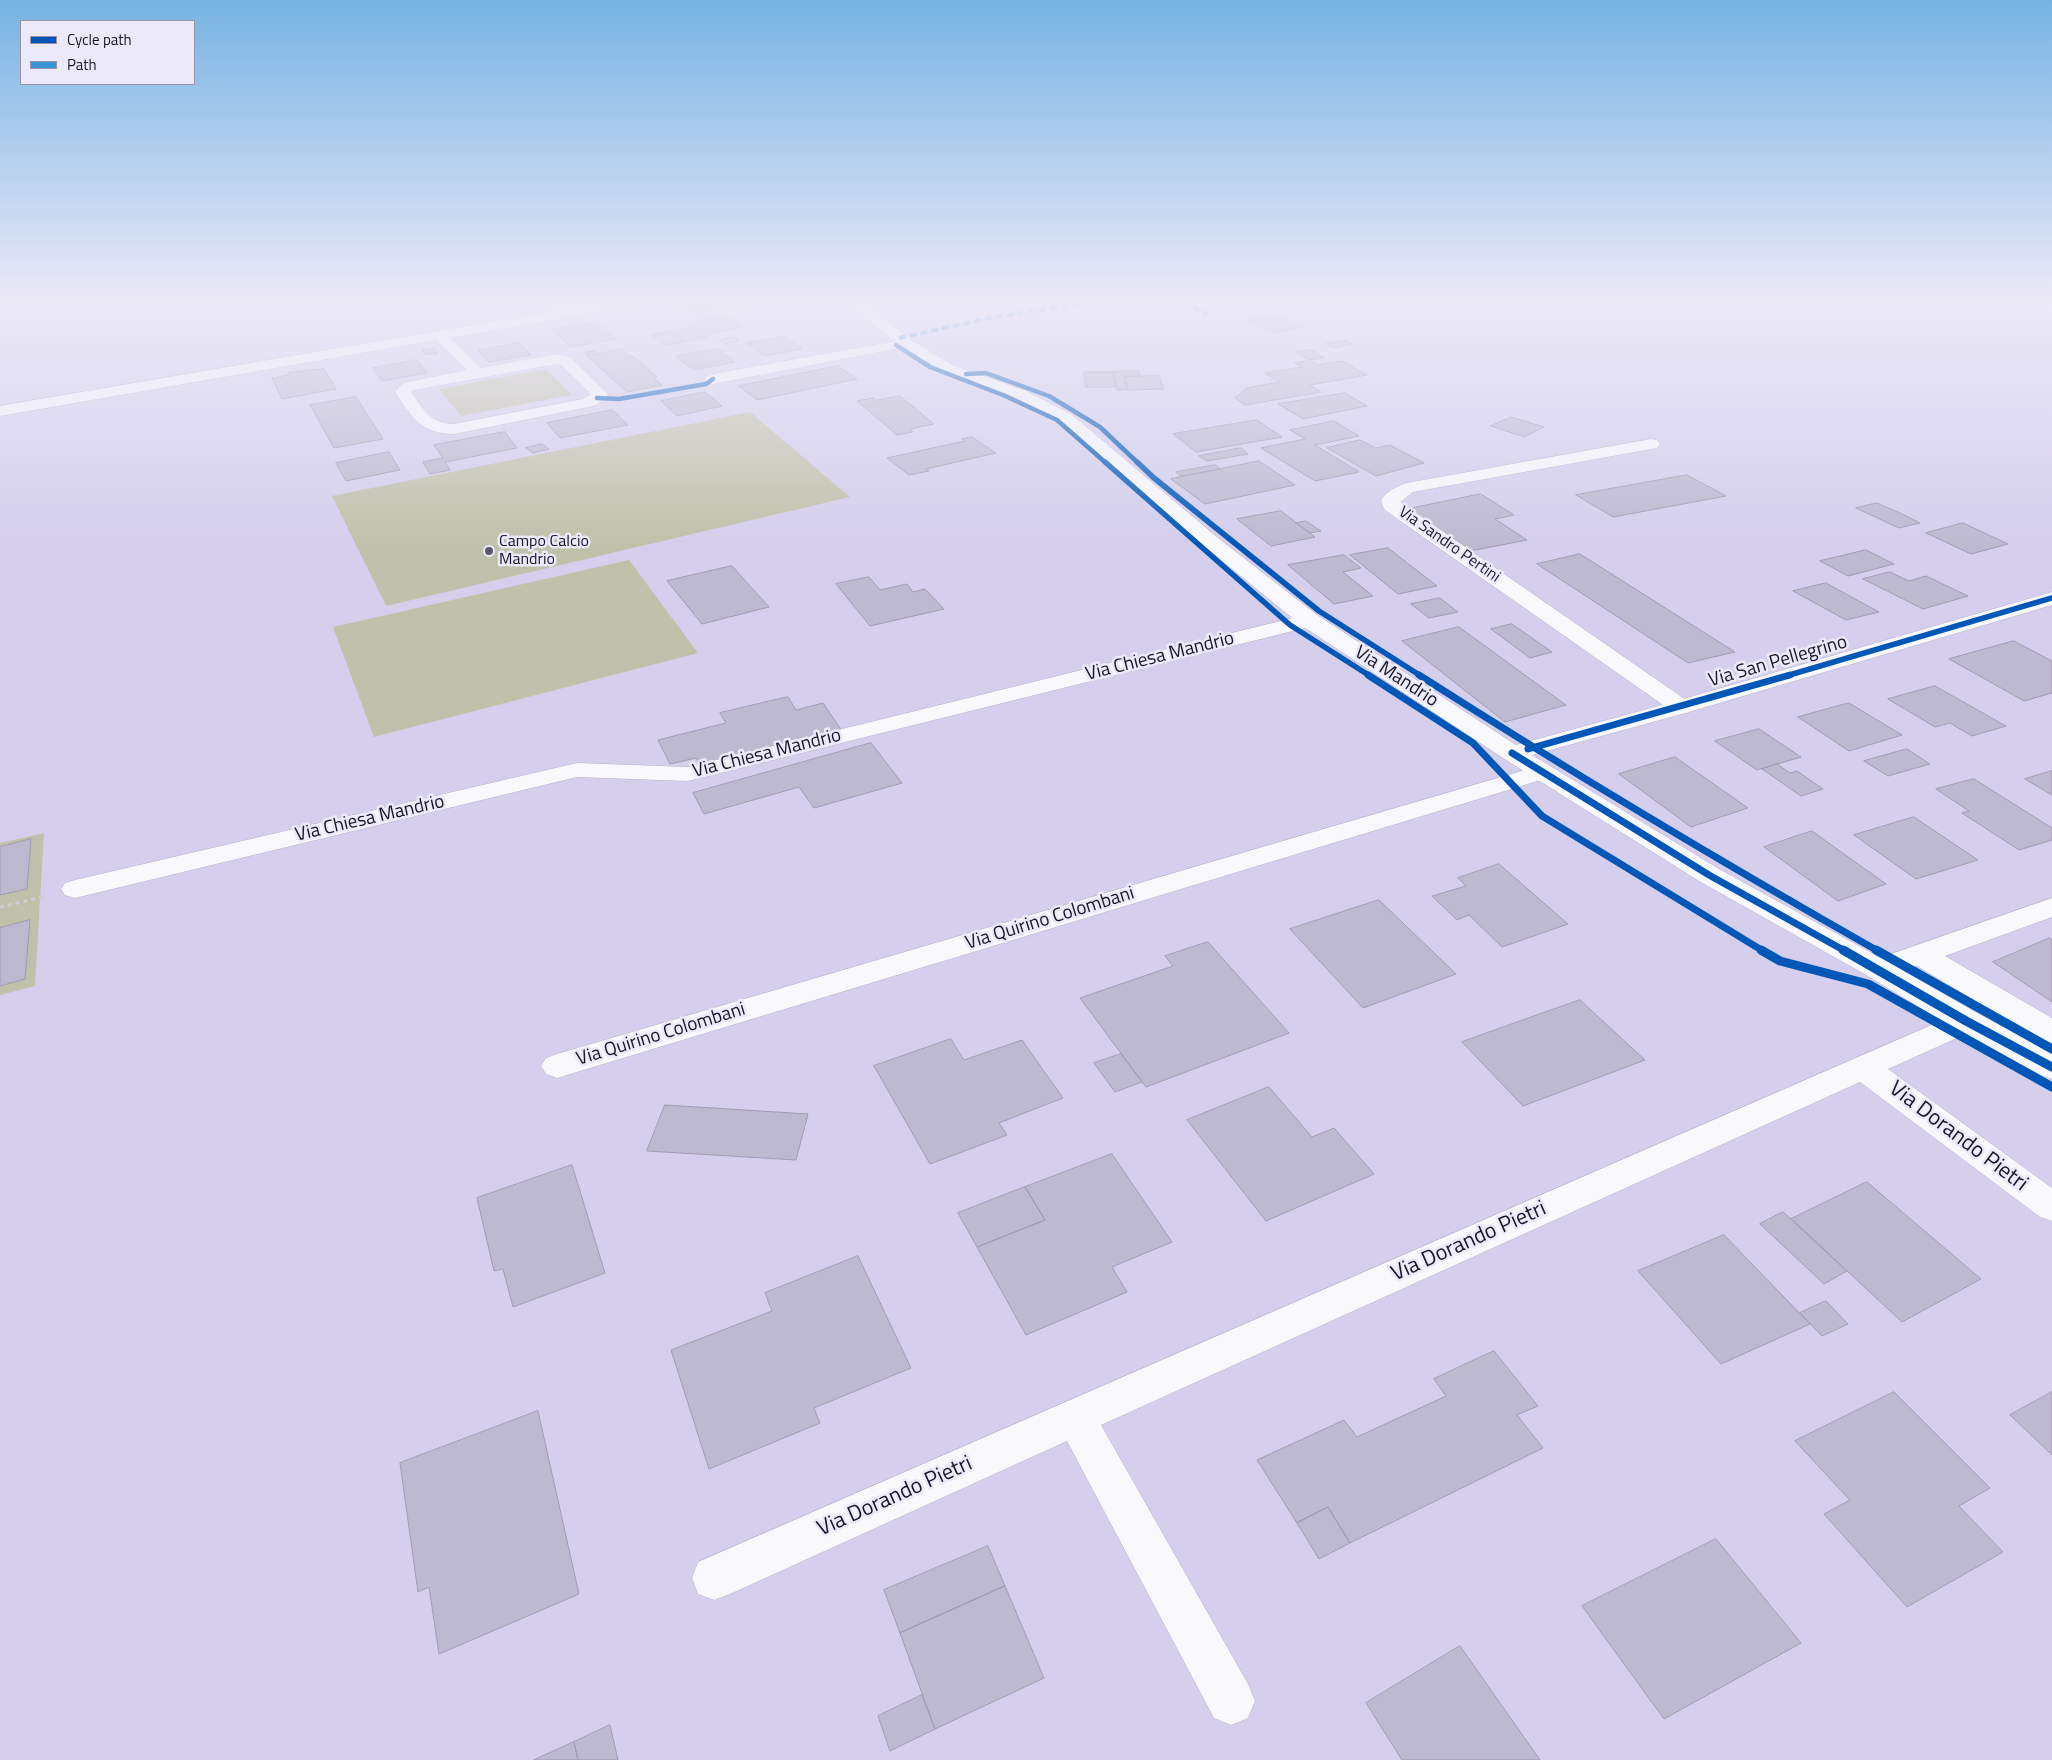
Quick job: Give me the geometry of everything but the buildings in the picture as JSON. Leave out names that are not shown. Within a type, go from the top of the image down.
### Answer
[{"type":"street","points":[[0,411],[187,379]]},
{"type":"street","points":[[445,379],[409,386],[403,392],[429,425],[444,430],[587,403],[600,394],[584,379]]},
{"type":"street","name":"Via Mandrio","points":[[978,379],[1020,394],[1065,417],[1211,542],[1309,620],[1512,753],[1709,875],[1878,969],[1966,1021],[2052,1067]]},
{"type":"street","name":"Via Sandro Pertini","points":[[1650,444],[1408,488],[1390,500],[1391,505],[1398,511],[1681,707]]},
{"type":"street","name":"Via San Pellegrino","points":[[1512,753],[1681,707],[2052,598]]},
{"type":"street","name":"Via Chiesa Mandrio","points":[[75,889],[577,770],[688,774],[1309,620]]},
{"type":"street","name":"Via Quirino Colombani","points":[[557,1066],[1542,772]]},
{"type":"street","points":[[1878,969],[2052,907]]},
{"type":"street","points":[[1919,954],[2052,1032]]},
{"type":"street","name":"Via Dorando Pietri","points":[[714,1578],[1966,1021]]},
{"type":"street","name":"Via Dorando Pietri","points":[[1864,1066],[2052,1208]]},
{"type":"street","points":[[1075,1417],[1231,1701]]},
{"type":"path","points":[[0,907],[75,889]]},
{"type":"green space","points":[[492,379],[556,379],[572,395],[461,416],[439,389]]},
{"type":"green space","name":"Campo Calcio Mandrio","points":[[750,412],[850,497],[386,606],[332,496]]},
{"type":"green space","points":[[629,560],[698,653],[374,737],[333,627]]},
{"type":"green space","points":[[44,833],[35,986],[0,995],[0,843]]},
{"type":"cycle path","points":[[597,398],[619,399],[706,384],[713,379]]},
{"type":"cycle path","points":[[962,379],[1003,395],[1057,420],[1290,625],[1473,743],[1542,816],[1780,961],[1868,984],[2052,1087]]},
{"type":"cycle path","points":[[1003,379],[1049,396],[1100,427],[1154,478],[1319,611],[1533,748],[1758,883],[2052,1049]]},
{"type":"cycle path","points":[[1528,749],[1681,707],[2052,598]]},
{"type":"cycle path","points":[[1512,753],[1709,875],[1878,969],[1966,1021],[2052,1067]]},
{"type":"place","name":"Campo Calcio Mandrio","points":[[489,551]]}]
